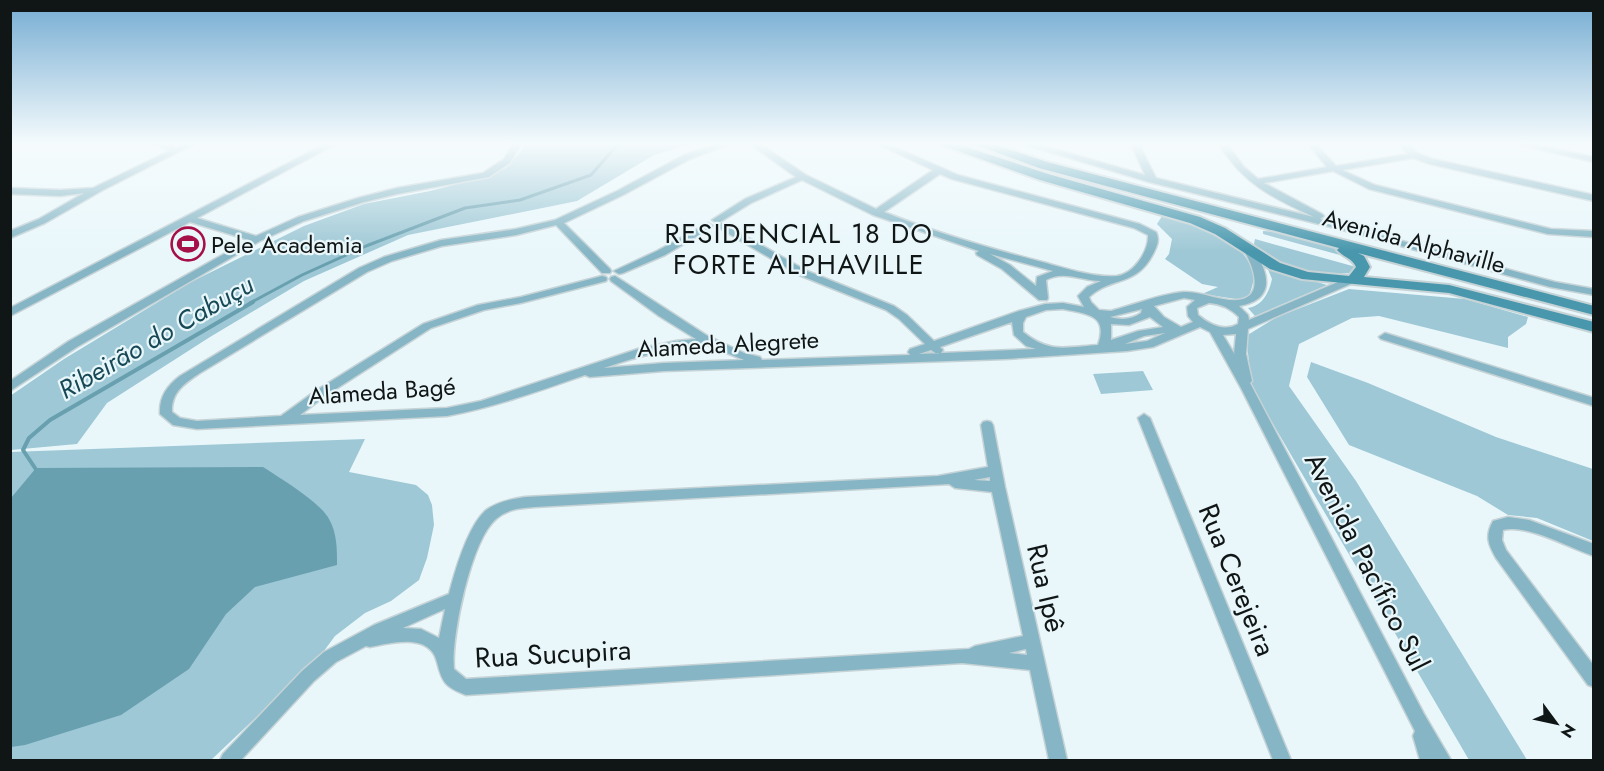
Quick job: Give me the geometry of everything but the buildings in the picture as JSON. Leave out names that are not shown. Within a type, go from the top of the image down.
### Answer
[{"type":"main road","points":[[1054,180],[1195,220],[1220,231],[1275,266],[1291,272],[1323,280],[1349,280],[1361,273],[1363,267],[1359,259],[1324,241]]},
{"type":"main road","name":"Avenida Alphaville","points":[[1099,180],[1593,311]]},
{"type":"main road","points":[[1248,249],[1246,237],[1251,231],[1282,229]]},
{"type":"main road","name":"Avenida Alphaville","points":[[1349,280],[1449,289],[1593,328]]},
{"type":"street","points":[[10,235],[42,221],[72,202],[116,180]]},
{"type":"street","points":[[10,313],[263,180]]},
{"type":"street","points":[[10,387],[73,344],[257,238],[301,219],[351,203],[398,191],[459,180]]},
{"type":"street","points":[[604,275],[558,222],[644,180]]},
{"type":"street","points":[[285,420],[321,393],[412,334],[452,316],[577,287],[604,275],[617,275],[716,224],[748,201],[795,180]]},
{"type":"street","points":[[808,180],[876,213],[944,237],[1070,273],[1108,278],[1136,272]]},
{"type":"street","points":[[876,213],[925,180]]},
{"type":"street","points":[[970,180],[1144,228],[1152,234],[1154,243],[1136,272],[1090,290],[1083,296]]},
{"type":"street","points":[[1152,180],[1342,227],[1554,285],[1593,292]]},
{"type":"street","points":[[1255,182],[1267,180]]},
{"type":"street","points":[[1353,180],[1420,200],[1560,233],[1593,234]]},
{"type":"street","points":[[1511,180],[1593,198]]},
{"type":"street","points":[[1255,182],[1287,201],[1342,227]]},
{"type":"street","points":[[10,191],[60,193],[100,188]]},
{"type":"street","points":[[60,193],[69,197],[72,202]]},
{"type":"street","points":[[1272,209],[1282,206],[1287,201]]},
{"type":"street","points":[[189,219],[257,238]]},
{"type":"street","name":"Alameda Bagé","points":[[558,222],[516,232],[441,243],[388,259],[363,270],[196,369],[166,396],[166,414],[171,419],[186,424],[368,418],[459,411],[521,393],[633,354],[672,345],[710,341]]},
{"type":"street","points":[[716,224],[803,273],[891,308],[932,347],[948,355]]},
{"type":"street","points":[[944,237],[1006,267],[1044,301]]},
{"type":"street","points":[[1248,249],[1261,273],[1262,281],[1255,298],[1248,303],[1202,301],[1192,307],[1193,316],[1200,323],[1214,329],[1232,331],[1349,280]]},
{"type":"street","points":[[1044,301],[1041,279],[1048,274],[1070,273],[1083,284],[1086,305],[1098,315],[1108,332],[1103,348]]},
{"type":"street","points":[[617,275],[644,302],[734,354],[758,361],[781,363]]},
{"type":"street","name":"Alameda Alegrete","points":[[890,358],[932,347],[1023,314],[1044,301],[1098,315],[1148,306],[1184,295],[1222,302]]},
{"type":"street","points":[[1222,302],[1240,311],[1244,316],[1243,327]]},
{"type":"street","points":[[1148,306],[1164,324],[1183,328]]},
{"type":"street","name":"Alameda Alegrete","points":[[1023,314],[1016,329],[1021,337],[1037,346],[1062,350]]},
{"type":"street","points":[[667,315],[676,329],[677,336],[672,345]]},
{"type":"street","name":"Alameda Alegrete","points":[[568,376],[633,369],[1127,347],[1149,344],[1183,328],[1200,323]]},
{"type":"street","name":"Avenida Pacífico Sul","points":[[1243,327],[1240,354],[1247,388]]},
{"type":"street","name":"Avenida Pacífico Sul","points":[[1214,329],[1247,388],[1438,760]]},
{"type":"street","points":[[1385,337],[1593,402]]},
{"type":"street","points":[[956,338],[959,346],[970,355]]},
{"type":"street","points":[[633,354],[630,363],[633,369]]},
{"type":"street","points":[[725,365],[734,354]]},
{"type":"street","points":[[326,418],[321,411],[320,403],[341,381]]},
{"type":"street","name":"Rua Cerejeira","points":[[1144,418],[1282,760]]},
{"type":"street","name":"Rua Ipê","points":[[987,425],[998,487],[1058,760]]},
{"type":"street","name":"Rua Sucupira","points":[[995,471],[939,481],[508,506],[489,517],[476,535],[455,598],[444,656],[446,670],[451,679],[465,687],[962,656],[1032,641]]},
{"type":"street","name":"Rua Sucupira","points":[[939,481],[998,487]]},
{"type":"street","points":[[1593,550],[1519,524],[1498,525],[1494,532],[1494,542],[1501,554],[1593,680]]},
{"type":"street","points":[[229,760],[308,676],[330,657],[380,630],[455,598]]},
{"type":"street","points":[[363,641],[418,635],[436,643],[444,656]]},
{"type":"street","name":"Rua Sucupira","points":[[962,656],[1037,663]]},
{"type":"street","points":[[1418,720],[1429,760]]},
{"type":"shaded area","points":[[473,180],[612,180],[577,201],[408,235],[304,281],[210,337],[107,403],[77,444],[11,450],[10,396],[64,359],[191,282],[304,226],[364,204]]},
{"type":"shaded area","points":[[1164,213],[1218,234],[1241,251],[1249,262],[1253,275],[1249,298],[1243,300],[1202,294],[1218,287],[1202,284],[1165,259],[1169,254],[1172,239],[1157,224]]},
{"type":"shaded area","points":[[1263,231],[1309,239],[1351,258],[1263,234]]},
{"type":"shaded area","points":[[1255,239],[1356,267],[1354,272],[1330,273],[1285,265],[1261,252],[1254,244]]},
{"type":"shaded area","points":[[1267,267],[1327,285],[1255,316],[1248,308],[1261,302],[1269,289],[1272,279]]},
{"type":"shaded area","points":[[1349,289],[1465,299],[1528,317],[1526,324],[1508,337],[1508,348],[1379,316],[1352,318],[1299,344],[1289,386],[1356,481],[1527,760],[1469,760],[1252,388],[1246,336],[1277,317]]},
{"type":"shaded area","points":[[1311,362],[1368,383],[1496,437],[1593,469],[1593,541],[1537,518],[1508,515],[1477,496],[1349,445],[1307,377]]},
{"type":"shaded area","points":[[1143,371],[1153,390],[1101,394],[1093,374]]},
{"type":"shaded area","points":[[365,439],[349,472],[416,485],[428,495],[432,505],[434,525],[427,558],[419,580],[391,601],[365,613],[335,636],[318,659],[211,760],[11,760],[11,452]]},
{"type":"shaded area","points":[[263,467],[299,491],[324,512],[332,524],[335,535],[337,565],[255,587],[226,614],[189,669],[121,715],[25,745],[11,747],[11,498],[36,468]]},
{"type":"waterway","name":"Ribeirão do Cabuçu","points":[[250,303],[302,275],[366,246],[465,208],[520,200],[577,180]]},
{"type":"waterway","name":"Ribeirão do Cabuçu","points":[[37,471],[23,450],[29,438],[50,420],[253,302]]},
{"type":"place","name":"Pele Academia","points":[[188,244]]},
{"type":"district","name":"RESIDENCIAL 18 DO FORTE ALPHAVILLE","points":[[799,248]]}]
